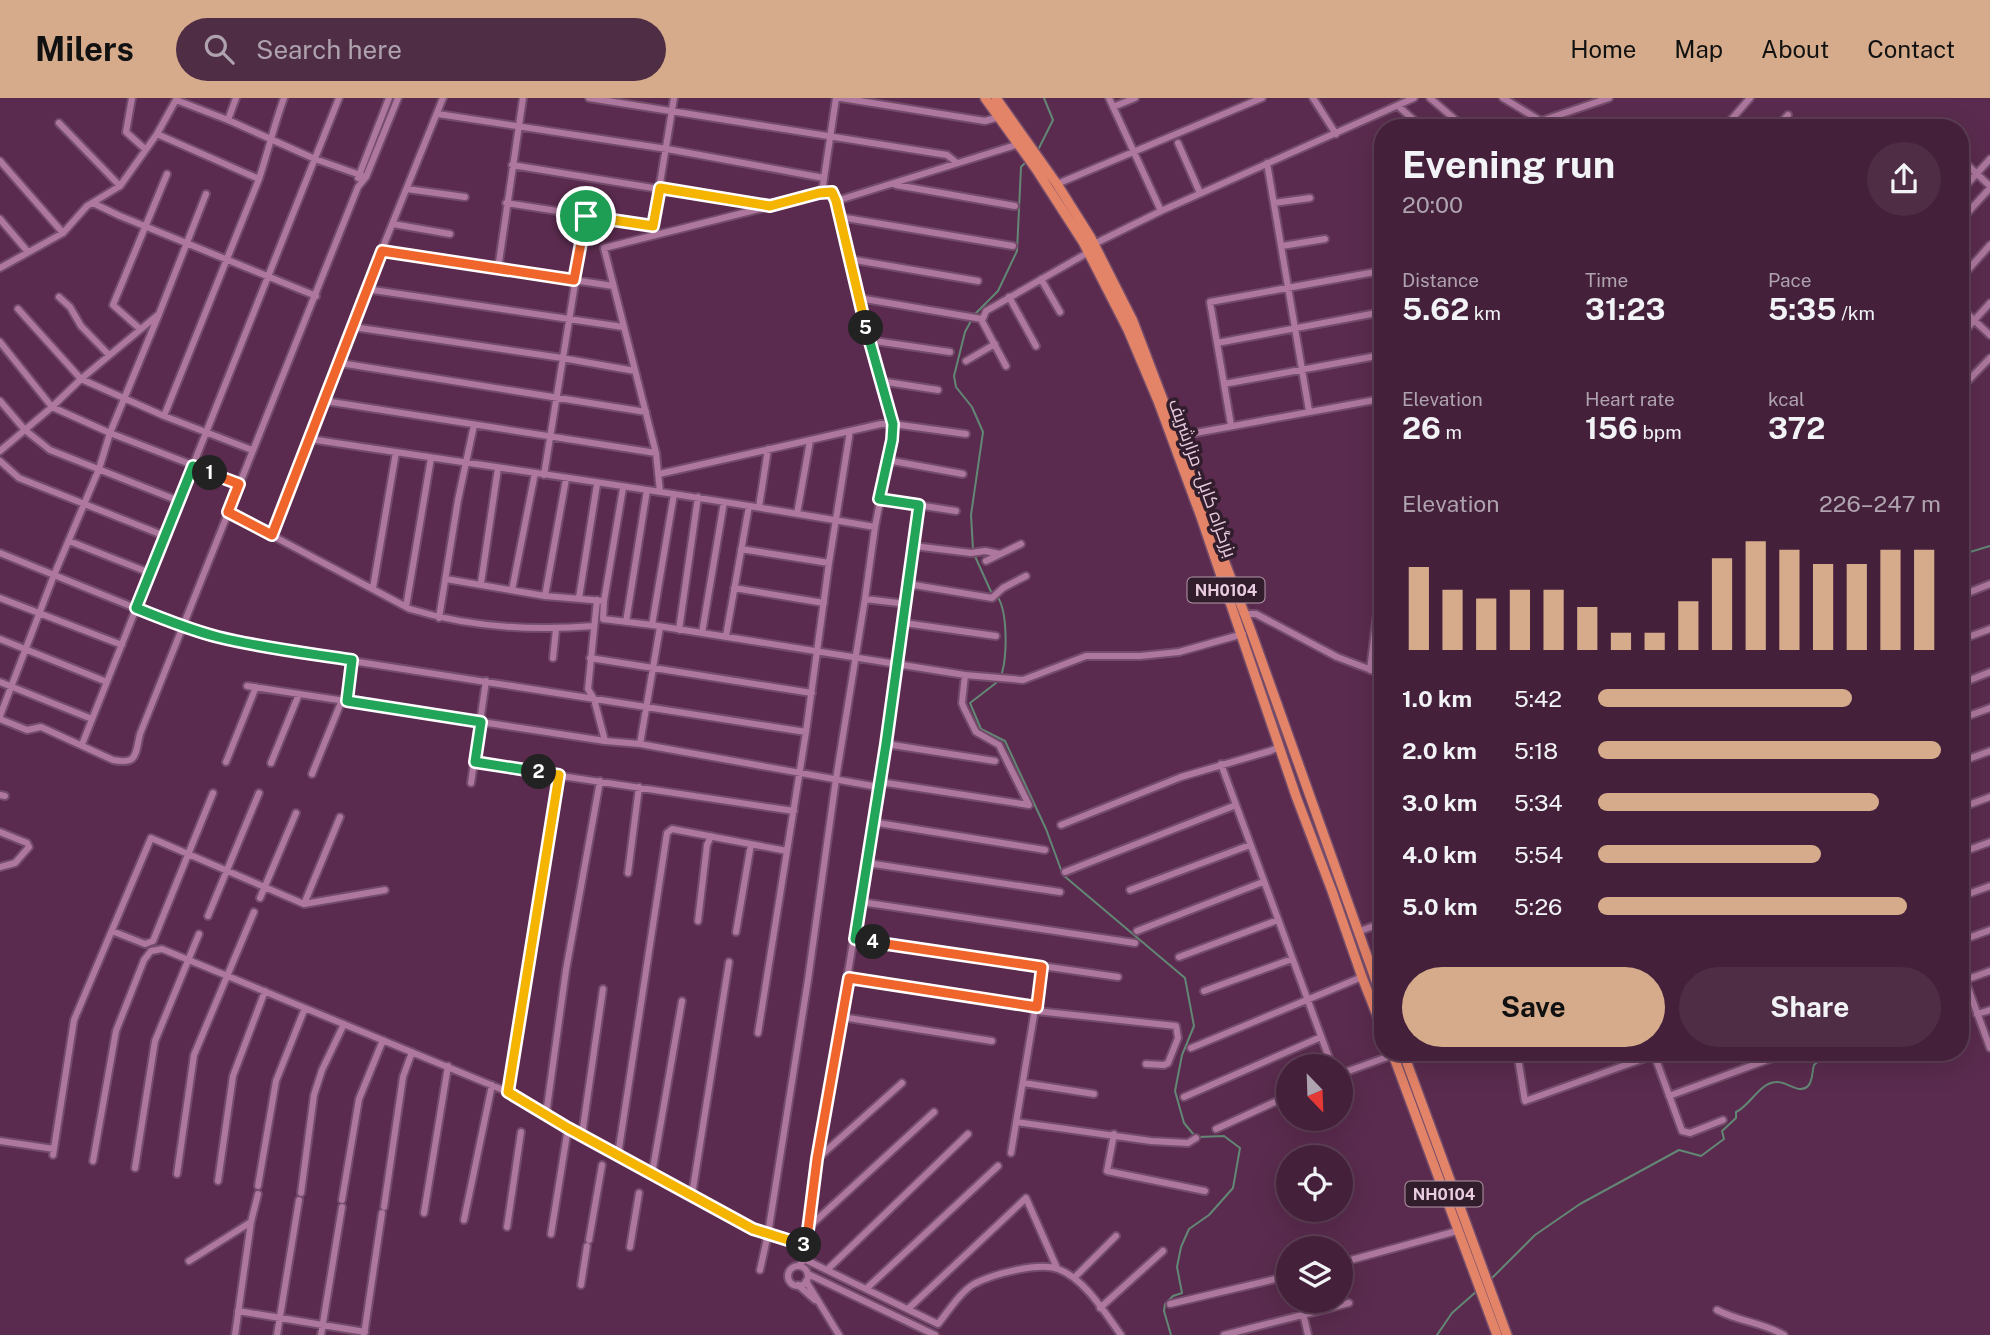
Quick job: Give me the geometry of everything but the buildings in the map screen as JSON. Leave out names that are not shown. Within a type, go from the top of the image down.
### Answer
[{"type":"highway","name":"NH0104","points":[[985,98],[1019,144],[1029,152]]},
{"type":"highway","name":"NH0104","points":[[996,98],[1029,152]]},
{"type":"highway","name":"بزرگراه کابل - مزارشریف","points":[[1029,152],[1057,189],[1133,321],[1240,615],[1279,747],[1374,1008]]},
{"type":"highway","name":"بزرگراه کابل - مزارشریف","points":[[1147,365],[1179,436],[1186,467]]},
{"type":"highway","name":"بزرگراه کابل - مزارشریف","points":[[1246,633],[1374,974]]},
{"type":"highway","name":"NH0104","points":[[1399,1061],[1457,1231],[1497,1335]]},
{"type":"highway","name":"NH0104","points":[[1399,1061],[1507,1335]]},
{"type":"street","points":[[132,98],[126,132],[145,149]]},
{"type":"street","points":[[228,120],[236,98]]},
{"type":"street","points":[[164,416],[259,179],[284,98]]},
{"type":"street","points":[[83,741],[339,98]]},
{"type":"street","points":[[206,194],[0,718],[27,730],[41,727],[98,754],[126,762],[135,756],[140,734],[316,296],[389,98]]},
{"type":"street","points":[[362,176],[398,98]]},
{"type":"street","points":[[272,535],[340,363],[366,289],[443,98]]},
{"type":"street","points":[[498,268],[523,98]]},
{"type":"street","points":[[589,98],[947,155],[957,163]]},
{"type":"street","points":[[506,204],[653,226],[674,98]]},
{"type":"street","points":[[822,192],[839,98],[985,121],[999,117]]},
{"type":"street","points":[[1110,98],[1161,211]]},
{"type":"street","points":[[1114,107],[1135,98]]},
{"type":"street","points":[[1313,98],[1336,134]]},
{"type":"street","points":[[980,318],[988,309],[1041,279],[1089,244],[1414,98]]},
{"type":"street","points":[[1430,98],[1454,119]]},
{"type":"street","points":[[1503,98],[1538,119]]},
{"type":"street","points":[[1547,119],[1609,98]]},
{"type":"street","points":[[1732,119],[1750,98]]},
{"type":"street","points":[[0,268],[63,233],[88,206],[120,186],[157,134],[177,99],[315,159],[362,176]]},
{"type":"street","points":[[1057,189],[1133,152],[1258,99]]},
{"type":"street","points":[[1398,106],[1413,119]]},
{"type":"street","points":[[438,114],[667,149],[824,177]]},
{"type":"street","points":[[1784,119],[1788,115]]},
{"type":"street","points":[[59,123],[120,186]]},
{"type":"street","points":[[157,134],[259,179]]},
{"type":"street","points":[[1178,143],[1200,193]]},
{"type":"street","points":[[836,201],[1019,144]]},
{"type":"street","points":[[1969,182],[1990,159]]},
{"type":"street","points":[[0,160],[63,233]]},
{"type":"street","points":[[1268,163],[1309,411]]},
{"type":"street","points":[[512,165],[770,206]]},
{"type":"street","points":[[1969,166],[1990,187],[1969,211]]},
{"type":"street","points":[[140,329],[113,305],[167,174]]},
{"type":"street","points":[[893,184],[1015,206]]},
{"type":"street","points":[[407,189],[465,197]]},
{"type":"street","points":[[660,492],[656,453],[604,248],[822,192],[832,192],[868,340],[893,424],[892,440],[874,527],[866,598],[835,779],[808,980],[760,1270]]},
{"type":"street","points":[[1274,203],[1310,198]]},
{"type":"street","points":[[93,203],[316,296]]},
{"type":"street","points":[[544,475],[586,216]]},
{"type":"street","points":[[840,217],[1013,246]]},
{"type":"street","points":[[0,219],[28,252]]},
{"type":"street","points":[[393,224],[450,234]]},
{"type":"street","points":[[1282,246],[1325,239]]},
{"type":"street","points":[[1969,269],[1990,245]]},
{"type":"street","points":[[382,251],[613,286]]},
{"type":"street","points":[[849,260],[978,281]]},
{"type":"street","points":[[1231,425],[1212,301],[1374,272]]},
{"type":"street","points":[[1041,279],[1060,312]]},
{"type":"street","points":[[366,289],[623,327]]},
{"type":"street","points":[[1009,297],[1036,346]]},
{"type":"street","points":[[59,298],[108,355]]},
{"type":"street","points":[[859,299],[980,318],[1006,366]]},
{"type":"street","points":[[1969,326],[1990,303]]},
{"type":"street","points":[[18,309],[80,379],[164,416],[252,450]]},
{"type":"street","points":[[1217,343],[1374,313]]},
{"type":"street","points":[[0,451],[80,379],[159,314]]},
{"type":"street","points":[[1969,315],[1990,335]]},
{"type":"street","points":[[353,327],[635,371]]},
{"type":"street","points":[[868,340],[950,352]]},
{"type":"street","points":[[0,342],[52,407],[239,484]]},
{"type":"street","points":[[966,361],[995,344]]},
{"type":"street","points":[[1224,384],[1374,356]]},
{"type":"street","points":[[1969,380],[1990,358]]},
{"type":"street","points":[[340,363],[646,412]]},
{"type":"street","points":[[880,381],[938,390]]},
{"type":"street","points":[[1179,436],[1374,400]]},
{"type":"street","points":[[0,401],[25,430],[50,450],[179,501]]},
{"type":"street","points":[[325,401],[656,453]]},
{"type":"street","points":[[659,474],[850,431],[893,424],[966,434]]},
{"type":"street","points":[[439,618],[458,500],[474,425]]},
{"type":"street","points":[[758,1033],[850,431]]},
{"type":"street","points":[[310,439],[874,527]]},
{"type":"street","points":[[797,514],[810,441]]},
{"type":"street","points":[[759,507],[768,449]]},
{"type":"street","points":[[373,588],[396,452]]},
{"type":"street","points":[[406,607],[431,457]]},
{"type":"street","points":[[887,460],[963,474]]},
{"type":"street","points":[[0,461],[19,478],[165,536]]},
{"type":"street","points":[[481,583],[498,468]]},
{"type":"street","points":[[512,590],[535,473]]},
{"type":"street","points":[[545,596],[566,479]]},
{"type":"street","points":[[579,598],[597,484]]},
{"type":"street","points":[[606,741],[594,699],[588,689],[590,658],[594,626],[623,488]]},
{"type":"street","points":[[626,622],[647,490]]},
{"type":"street","points":[[640,744],[674,494]]},
{"type":"street","points":[[679,630],[698,498]]},
{"type":"street","points":[[879,499],[956,511]]},
{"type":"street","points":[[702,633],[724,502]]},
{"type":"street","points":[[817,1302],[790,1281],[789,1275],[791,1269],[799,1266],[804,1259],[817,1159],[886,744],[919,505]]},
{"type":"street","points":[[726,636],[748,506]]},
{"type":"street","points":[[228,512],[406,607],[439,618],[491,625],[556,629],[594,626]]},
{"type":"street","points":[[69,541],[150,573]]},
{"type":"street","points":[[985,561],[1021,544]]},
{"type":"street","points":[[914,546],[1000,554]]},
{"type":"street","points":[[741,549],[829,563]]},
{"type":"street","points":[[0,553],[182,627],[250,645],[806,732]]},
{"type":"street","points":[[908,584],[996,595],[1026,576]]},
{"type":"street","points":[[446,579],[545,596],[600,600]]},
{"type":"street","points":[[1969,592],[1990,584]]},
{"type":"street","points":[[734,588],[824,603]]},
{"type":"street","points":[[0,598],[122,645]]},
{"type":"street","points":[[866,598],[907,604]]},
{"type":"street","points":[[600,600],[603,619],[965,675],[1023,680],[1086,656],[1140,656],[1179,652],[1246,633]]},
{"type":"street","points":[[1240,615],[1256,614],[1337,657],[1374,671]]},
{"type":"street","points":[[904,623],[996,636]]},
{"type":"street","points":[[553,658],[556,629]]},
{"type":"street","points":[[1969,637],[1990,629]]},
{"type":"street","points":[[1370,670],[1374,638]]},
{"type":"street","points":[[0,639],[107,682]]},
{"type":"street","points":[[590,658],[812,693]]},
{"type":"street","points":[[312,774],[344,701],[352,660]]},
{"type":"street","points":[[1969,680],[1990,672]]},
{"type":"street","points":[[247,686],[640,744],[835,779],[1029,805],[999,745],[976,732],[964,708],[965,675]]},
{"type":"street","points":[[471,783],[486,681]]},
{"type":"street","points":[[0,682],[92,719]]},
{"type":"street","points":[[226,762],[256,687]]},
{"type":"street","points":[[271,763],[299,694]]},
{"type":"street","points":[[1969,716],[1990,708]]},
{"type":"street","points":[[886,744],[995,761]]},
{"type":"street","points":[[1061,825],[1181,777],[1279,747]]},
{"type":"street","points":[[1969,759],[1990,751]]},
{"type":"street","points":[[475,762],[794,811]]},
{"type":"street","points":[[1221,764],[1327,1054]]},
{"type":"street","points":[[508,1092],[559,775]]},
{"type":"street","points":[[546,1115],[566,970],[600,781]]},
{"type":"street","points":[[628,873],[639,787]]},
{"type":"street","points":[[111,931],[145,944],[153,941],[213,793]]},
{"type":"street","points":[[208,916],[259,793]]},
{"type":"street","points":[[1969,805],[1990,797]]},
{"type":"street","points":[[1065,872],[1236,805]]},
{"type":"street","points":[[260,898],[296,813]]},
{"type":"street","points":[[304,904],[340,817]]},
{"type":"street","points":[[872,822],[1045,850]]},
{"type":"street","points":[[618,1155],[667,833],[673,830],[787,851]]},
{"type":"street","points":[[0,832],[27,843],[29,847],[15,863],[0,867]]},
{"type":"street","points":[[698,921],[710,836]]},
{"type":"street","points":[[0,1141],[54,1152],[74,1020],[151,838],[304,904],[385,890]]},
{"type":"street","points":[[1969,850],[1990,842]]},
{"type":"street","points":[[736,932],[751,844]]},
{"type":"street","points":[[1130,890],[1250,845]]},
{"type":"street","points":[[867,863],[1060,892]]},
{"type":"street","points":[[1137,931],[1263,882]]},
{"type":"street","points":[[1969,894],[1990,886]]},
{"type":"street","points":[[861,902],[1135,943]]},
{"type":"street","points":[[177,1174],[194,1055],[254,912]]},
{"type":"street","points":[[1179,957],[1278,920]]},
{"type":"street","points":[[1360,931],[1374,926]]},
{"type":"street","points":[[1969,938],[1990,930]]},
{"type":"street","points":[[135,1168],[155,1041],[199,934]]},
{"type":"street","points":[[855,939],[1118,977]]},
{"type":"street","points":[[93,1161],[116,1031],[144,960],[151,951],[162,949],[508,1092],[568,1128],[753,1229],[806,1246]]},
{"type":"street","points":[[1204,991],[1292,959]]},
{"type":"street","points":[[692,1195],[729,962]]},
{"type":"street","points":[[1012,1153],[1042,967]]},
{"type":"street","points":[[1969,979],[1990,971]]},
{"type":"street","points":[[1191,1048],[1362,977]]},
{"type":"street","points":[[849,978],[1037,1009],[1176,1026],[1178,1038],[1168,1063],[1146,1064]]},
{"type":"street","points":[[582,1135],[603,989]]},
{"type":"street","points":[[218,1181],[235,1069],[265,991]]},
{"type":"street","points":[[1969,995],[1990,1048]]},
{"type":"street","points":[[652,1174],[682,1001]]},
{"type":"street","points":[[235,1335],[251,1222],[276,1081],[305,1008]]},
{"type":"street","points":[[1977,1014],[1990,1010]]},
{"type":"street","points":[[842,1017],[992,1041]]},
{"type":"street","points":[[277,1335],[314,1095],[322,1070],[344,1024]]},
{"type":"street","points":[[1184,1097],[1321,1037]]},
{"type":"street","points":[[321,1335],[359,1099],[383,1040]]},
{"type":"street","points":[[238,1311],[365,1334],[403,1077],[412,1052]]},
{"type":"street","points":[[1353,1069],[1375,1061]]},
{"type":"street","points":[[1519,1061],[1525,1101],[1632,1061]]},
{"type":"street","points":[[1657,1061],[1682,1131],[1686,1133],[1723,1120]]},
{"type":"street","points":[[1670,1096],[1764,1061]]},
{"type":"street","points":[[424,1213],[447,1066]]},
{"type":"street","points":[[817,1159],[902,1083]]},
{"type":"street","points":[[1024,1083],[1094,1094]]},
{"type":"street","points":[[464,1220],[492,1085]]},
{"type":"street","points":[[1216,1129],[1276,1102]]},
{"type":"street","points":[[809,1227],[934,1112]]},
{"type":"street","points":[[1016,1122],[1151,1141],[1188,1143],[1196,1138]]},
{"type":"street","points":[[551,1234],[568,1128]]},
{"type":"street","points":[[507,1227],[521,1132]]},
{"type":"street","points":[[827,1270],[968,1134]]},
{"type":"street","points":[[1114,1134],[1107,1171],[1205,1192]]},
{"type":"street","points":[[581,1284],[602,1165]]},
{"type":"street","points":[[866,1289],[998,1166]]},
{"type":"street","points":[[630,1247],[639,1193]]},
{"type":"street","points":[[908,1309],[1026,1198],[1057,1268]]},
{"type":"street","points":[[190,1261],[251,1222]]},
{"type":"street","points":[[1353,1259],[1457,1231]]},
{"type":"street","points":[[1074,1278],[1116,1236]]},
{"type":"street","points":[[1100,1308],[1163,1251]]},
{"type":"street","points":[[804,1259],[937,1324],[974,1285],[1023,1268],[1057,1268],[1074,1278],[1121,1335]]},
{"type":"street","points":[[799,1266],[805,1268],[817,1302],[839,1335]]},
{"type":"street","points":[[798,1285],[807,1277]]},
{"type":"street","points":[[807,1277],[930,1334]]},
{"type":"street","points":[[1170,1304],[1276,1279]]},
{"type":"street","points":[[1717,1310],[1734,1319],[1765,1324],[1784,1335]]},
{"type":"street","points":[[1224,1335],[1307,1313]]},
{"type":"street","points":[[1303,1314],[1308,1335]]},
{"type":"waterway","points":[[1038,150],[1053,120],[1044,98]]},
{"type":"waterway","points":[[975,314],[998,291],[1017,251],[1021,167],[1027,161]]},
{"type":"waterway","points":[[972,319],[965,332],[954,376],[956,387],[972,407],[983,432],[971,515],[973,549]]},
{"type":"waterway","points":[[1969,552],[1990,546]]},
{"type":"waterway","points":[[974,554],[992,594]]},
{"type":"waterway","points":[[997,596],[1001,603],[1006,633],[1002,673]]},
{"type":"waterway","points":[[996,683],[970,703],[981,729],[1005,741],[1046,829],[1063,875],[1185,978],[1194,1026],[1182,1055],[1175,1091],[1184,1123],[1194,1135]]},
{"type":"waterway","points":[[1492,1278],[1535,1235],[1580,1204],[1679,1150],[1701,1156],[1724,1139],[1722,1131],[1736,1118],[1736,1112],[1765,1086],[1776,1082],[1801,1089],[1808,1086],[1814,1065],[1819,1061]]},
{"type":"waterway","points":[[1171,1335],[1164,1311],[1165,1304],[1173,1296],[1182,1293],[1177,1267],[1181,1247],[1189,1229],[1209,1215],[1233,1188],[1240,1148],[1224,1136],[1199,1137]]},
{"type":"waterway","points":[[1437,1335],[1452,1313],[1477,1291]]},
{"type":"route","points":[[660,188],[770,206],[822,192],[834,194],[868,340],[893,424],[879,499],[919,505],[907,604],[855,939],[1042,967],[1037,1007],[849,978],[817,1159],[806,1246],[753,1229],[568,1128],[508,1092],[559,775],[475,762],[481,722],[347,701],[352,660],[250,645],[216,637],[182,627],[136,608],[193,466],[239,484],[228,512],[272,535],[382,251],[574,280],[586,216],[653,226],[660,188]]}]
